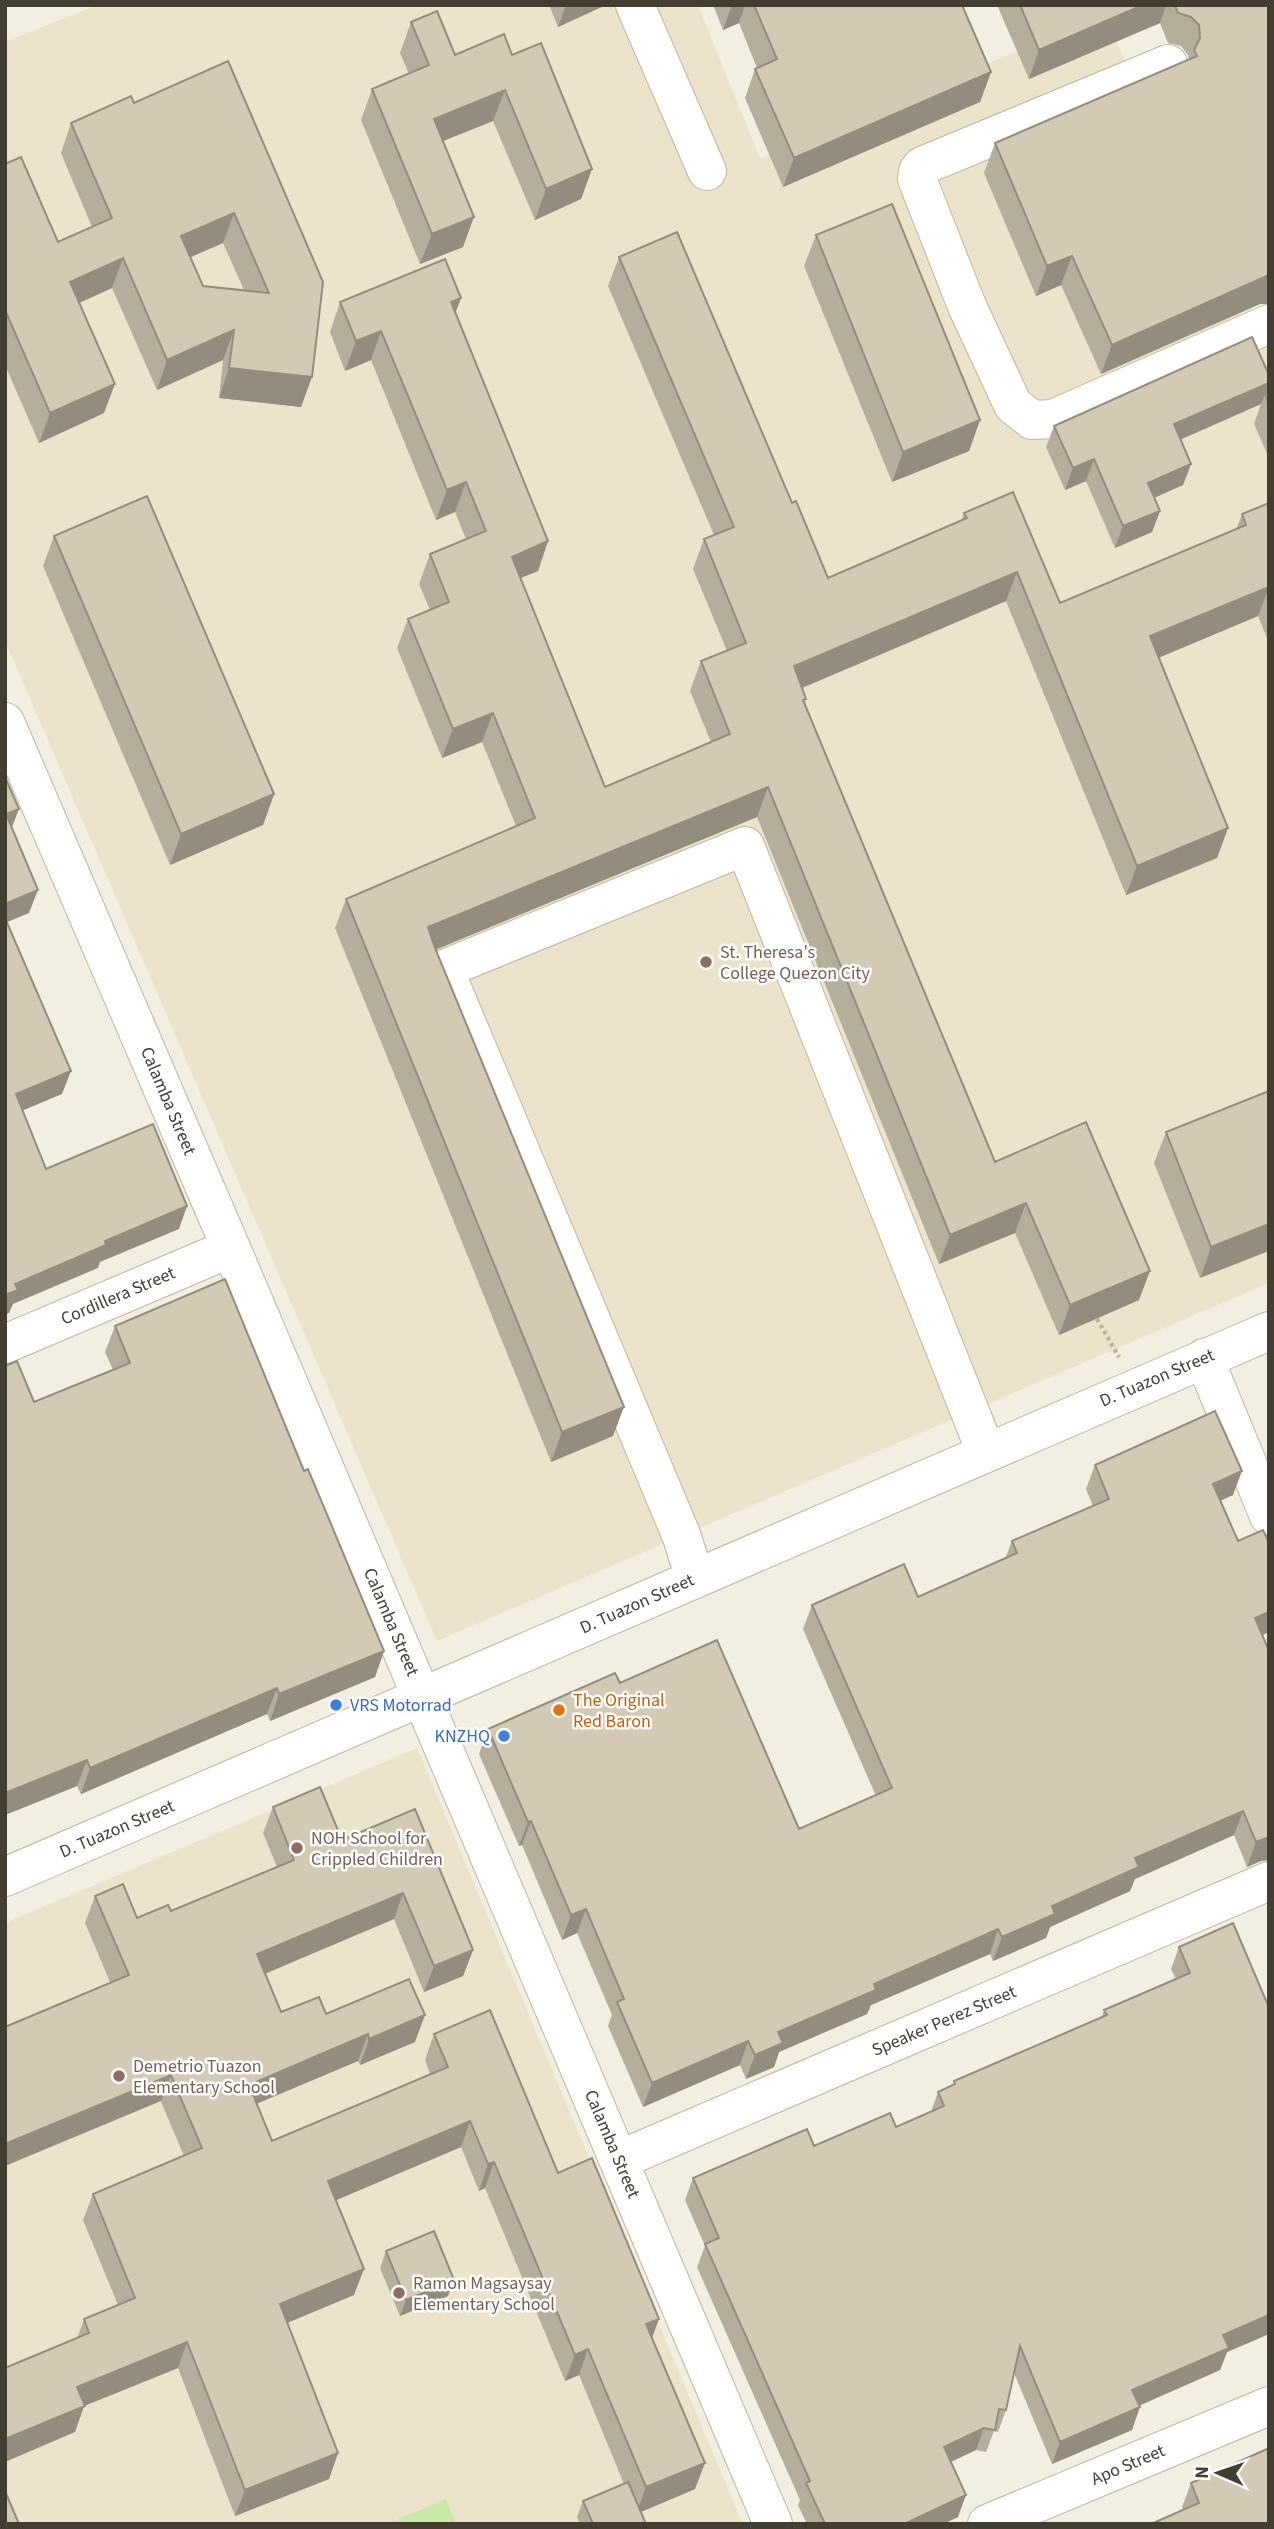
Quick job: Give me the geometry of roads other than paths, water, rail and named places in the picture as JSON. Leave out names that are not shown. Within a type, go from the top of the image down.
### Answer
[{"type":"street","points":[[635,5],[707,171]]},
{"type":"street","points":[[1168,64],[922,166],[917,179],[967,306],[1013,405],[1032,420],[1053,419],[1269,324]]},
{"type":"street","name":"Calamba Street","points":[[5,722],[773,2524]]},
{"type":"street","points":[[695,1579],[677,1524],[444,969],[745,846],[986,1452]]},
{"type":"street","name":"Cordillera Street","points":[[5,1343],[231,1248]]},
{"type":"street","name":"D. Tuazon Street","points":[[5,1877],[1269,1331]]},
{"type":"street","points":[[1204,1358],[1269,1516]]},
{"type":"street","name":"Speaker Perez Street","points":[[619,2160],[1269,1881]]},
{"type":"street","name":"Apo Street","points":[[987,2524],[1269,2406]]},
{"type":"place","name":"St. Theresa's College Quezon City","points":[[706,962]]},
{"type":"place","name":"VRS Motorrad","points":[[336,1705]]},
{"type":"place","name":"The Original Red Baron","points":[[559,1710]]},
{"type":"place","name":"KNZHQ","points":[[504,1736]]},
{"type":"place","name":"NOH School for Crippled Children","points":[[297,1848]]},
{"type":"place","name":"Demetrio Tuazon Elementary School","points":[[119,2076]]},
{"type":"place","name":"Ramon Magsaysay Elementary School","points":[[399,2293]]}]
